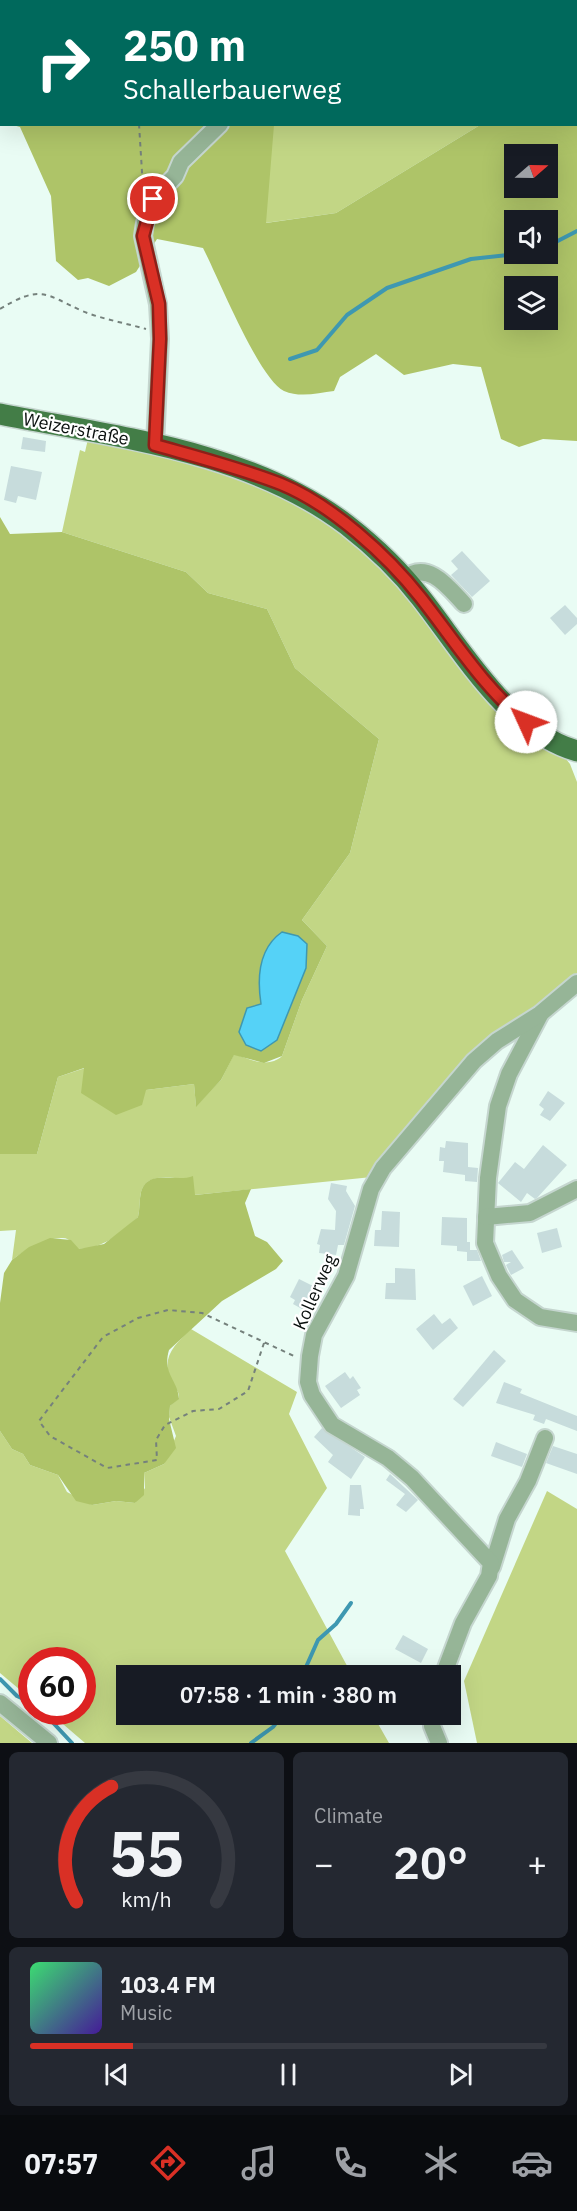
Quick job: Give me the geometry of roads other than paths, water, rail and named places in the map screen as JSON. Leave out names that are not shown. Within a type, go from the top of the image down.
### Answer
[{"type":"main road","name":"Weizerstraße","points":[[0,414],[155,445],[283,485],[346,525],[404,579],[511,710],[541,734],[576,753]]},
{"type":"street","points":[[155,445],[160,339],[159,304],[143,236],[144,223],[153,199],[174,176],[181,162],[218,126]]},
{"type":"street","points":[[404,579],[418,572],[436,576],[464,604]]},
{"type":"street","name":"Kollerweg","points":[[492,1567],[490,1560],[412,1478],[388,1458],[332,1425],[312,1395],[308,1382],[309,1363],[314,1335],[346,1276],[371,1189],[383,1168],[474,1061],[497,1041],[540,1014],[577,983]]},
{"type":"street","name":"Kollerweg","points":[[540,1014],[509,1074],[498,1106],[488,1178],[485,1243],[499,1276],[515,1300],[540,1317],[577,1323]]},
{"type":"street","points":[[486,1217],[512,1217],[540,1210],[577,1189]]},
{"type":"street","points":[[446,1665],[463,1623],[492,1567],[507,1519],[528,1481],[545,1438]]},
{"type":"street","points":[[0,1702],[49,1743]]},
{"type":"street","points":[[432,1725],[439,1743]]},
{"type":"water","points":[[282,932],[298,936],[307,944],[306,968],[277,1040],[261,1051],[246,1045],[239,1032],[247,1008],[261,1004],[259,984],[261,964],[268,946]]},
{"type":"waterway","points":[[558,241],[577,231]]},
{"type":"waterway","points":[[290,359],[317,350],[347,315],[387,288],[471,259],[504,255]]},
{"type":"waterway","points":[[307,1665],[318,1640],[336,1624],[351,1603]]},
{"type":"waterway","points":[[0,1679],[18,1696]]},
{"type":"waterway","points":[[55,1725],[72,1743]]},
{"type":"waterway","points":[[251,1743],[275,1725]]}]
